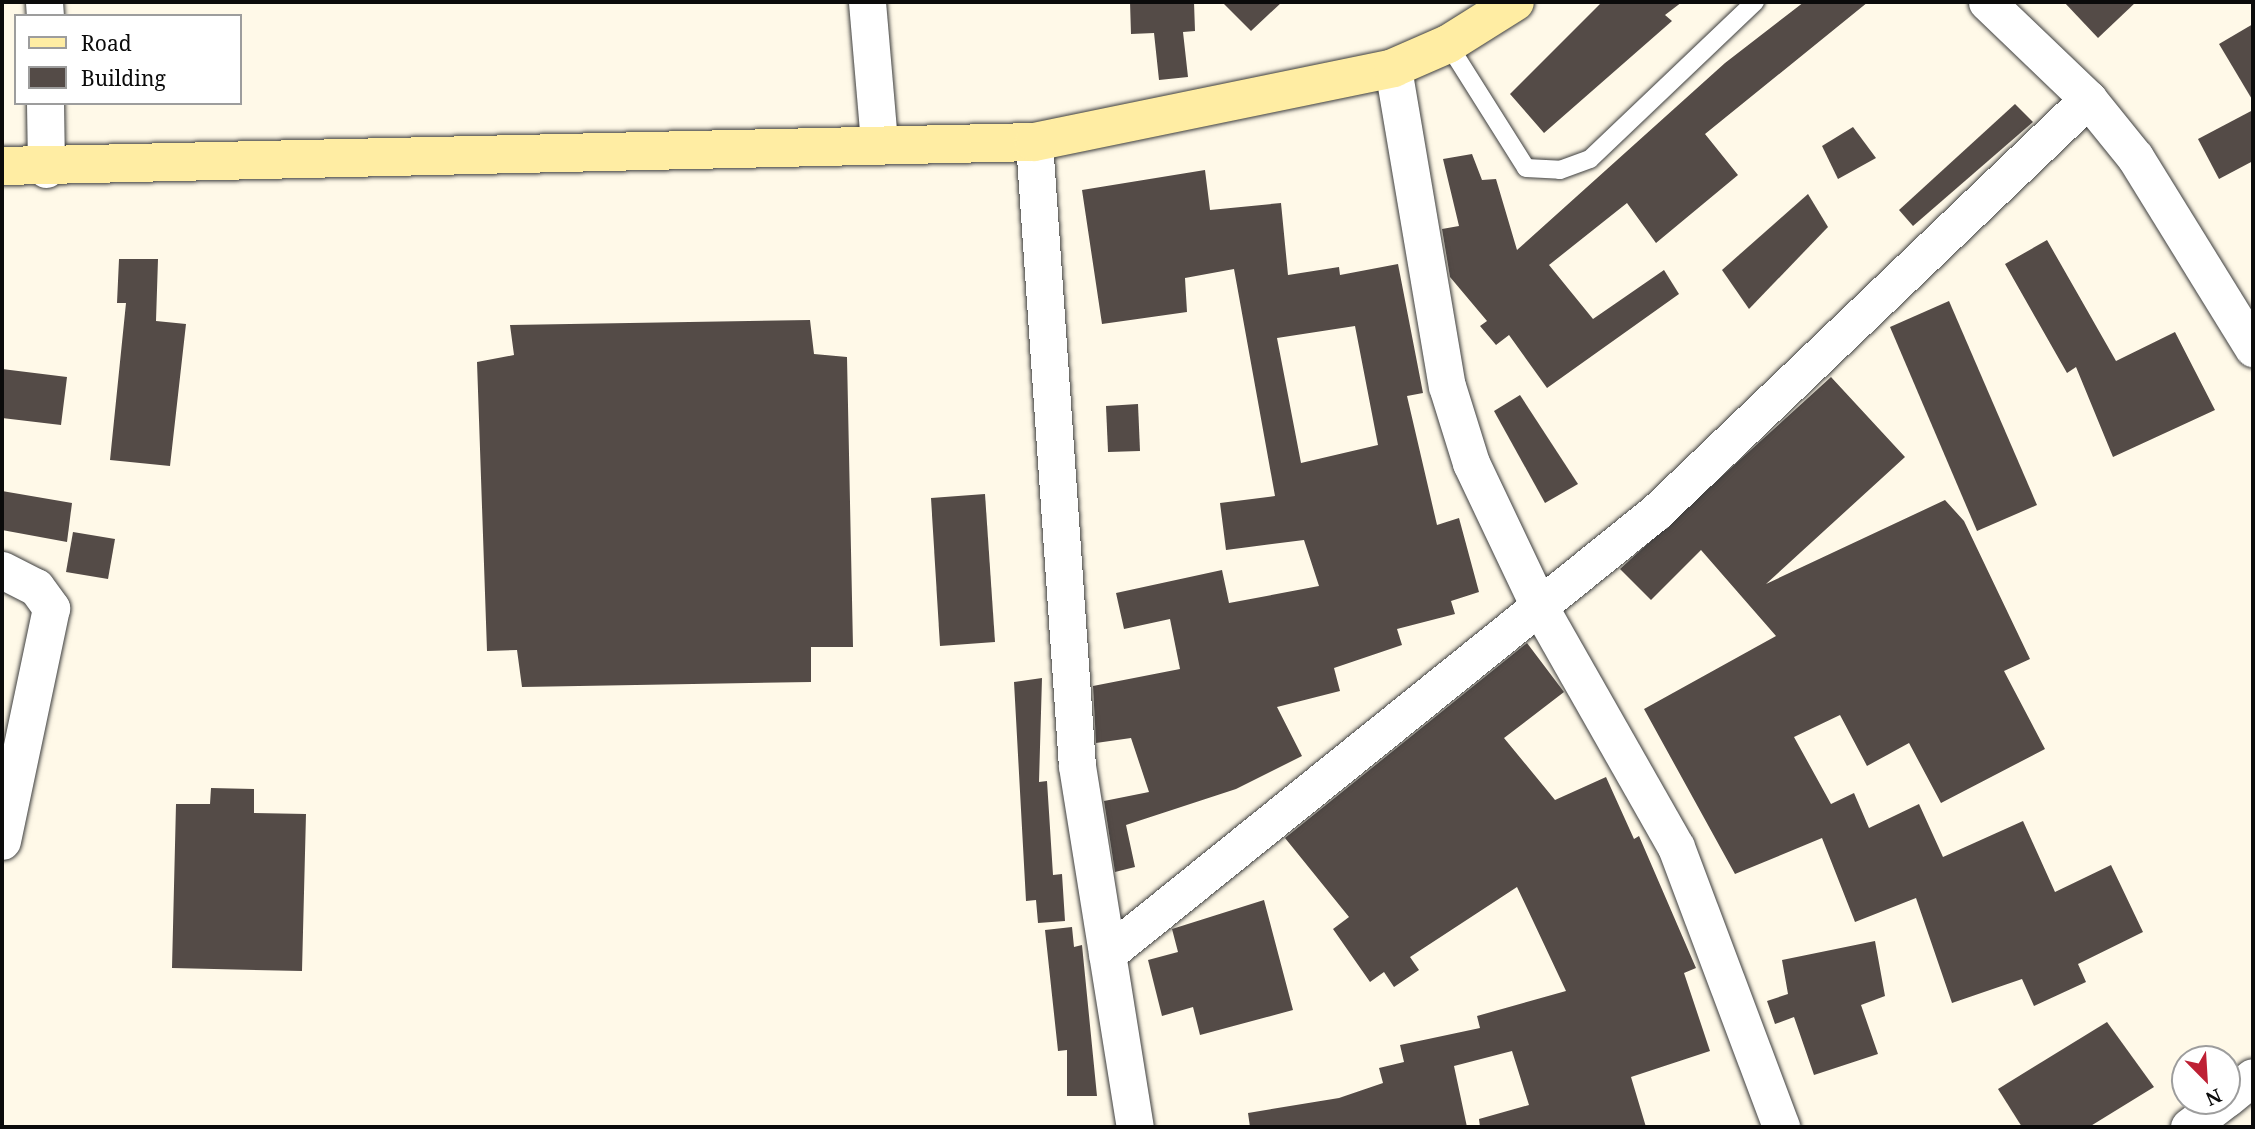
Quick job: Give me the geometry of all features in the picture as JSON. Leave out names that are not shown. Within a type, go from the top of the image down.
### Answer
[{"type":"main road","points":[[2,166],[46,169],[879,143],[1034,142],[1393,68],[1448,44],[1515,2]]},
{"type":"street","points":[[867,2],[879,143]]},
{"type":"street","points":[[1987,2],[2088,99],[2193,243],[2253,348]]},
{"type":"street","points":[[1393,68],[1447,386],[1471,463],[1539,606],[1676,847],[1781,1127]]},
{"type":"street","points":[[1107,954],[1656,512],[2088,99]]},
{"type":"street","points":[[45,105],[46,169]]},
{"type":"street","points":[[1034,142],[1077,766],[1135,1127]]},
{"type":"street","points":[[2,570],[36,587],[51,608],[2,841]]},
{"type":"street","points":[[2189,1127],[2204,1115]]},
{"type":"lane","points":[[1448,44],[1526,168],[1560,170],[1590,159],[1755,2]]},
{"type":"building","points":[[1130,2],[1194,2],[1195,31],[1183,32],[1188,77],[1159,80],[1154,33],[1131,34]]},
{"type":"building","points":[[1222,2],[1282,2],[1251,31]]},
{"type":"building","points":[[1602,2],[1682,2],[1665,15],[1672,21],[1544,133],[1510,94]]},
{"type":"building","points":[[1804,2],[1868,2],[1705,134],[1738,175],[1656,243],[1627,203],[1549,265],[1593,319],[1664,270],[1679,294],[1547,388],[1509,335],[1496,345],[1480,326],[1487,321],[1450,277],[1442,229],[1459,226],[1443,159],[1472,154],[1482,180],[1496,179],[1517,250],[1725,63]]},
{"type":"building","points":[[2064,2],[2136,2],[2098,38]]},
{"type":"building","points":[[2253,24],[2253,101],[2219,44]]},
{"type":"building","points":[[2015,104],[2033,122],[1913,226],[1899,210]]},
{"type":"building","points":[[2253,110],[2253,161],[2219,179],[2198,139]]},
{"type":"building","points":[[1853,127],[1876,158],[1838,179],[1822,146]]},
{"type":"building","points":[[1205,170],[1210,210],[1281,203],[1288,275],[1339,267],[1340,275],[1398,264],[1423,393],[1407,396],[1437,525],[1459,518],[1479,592],[1451,601],[1455,614],[1397,629],[1402,645],[1334,668],[1340,691],[1277,707],[1302,756],[1236,789],[1126,825],[1135,867],[1115,872],[1104,801],[1149,792],[1131,738],[1096,743],[1093,686],[1180,669],[1170,619],[1124,629],[1116,593],[1222,570],[1229,603],[1319,586],[1304,540],[1226,550],[1220,503],[1275,496],[1234,269],[1185,278],[1187,312],[1102,324],[1082,190]],"holes":[[[1355,326],[1378,445],[1301,463],[1277,338]]]},
{"type":"building","points":[[1808,194],[1828,227],[1749,309],[1722,270]]},
{"type":"building","points":[[2047,240],[2116,361],[2175,332],[2215,410],[2113,457],[2076,367],[2067,373],[2005,264]]},
{"type":"building","points":[[119,259],[158,259],[156,321],[186,324],[170,466],[110,460],[126,303],[117,303]]},
{"type":"building","points":[[1949,301],[2037,505],[1977,531],[1890,327]]},
{"type":"building","points":[[810,320],[814,354],[847,357],[853,647],[811,647],[811,682],[522,687],[517,650],[487,651],[477,362],[514,355],[510,325]]},
{"type":"building","points":[[2,369],[67,377],[61,425],[2,418]]},
{"type":"building","points":[[1831,377],[1905,457],[1766,584],[1945,500],[1964,521],[2030,659],[2004,671],[2045,749],[1941,803],[1909,743],[1867,766],[1840,715],[1794,737],[1831,804],[1854,793],[1869,828],[1919,804],[1943,857],[2023,821],[2055,892],[2111,865],[2143,932],[2078,964],[2086,982],[2034,1006],[2022,979],[1952,1003],[1916,898],[1855,922],[1822,838],[1735,874],[1644,709],[1776,636],[1701,550],[1651,600],[1620,569]]},
{"type":"building","points":[[1520,395],[1578,484],[1545,503],[1494,411]]},
{"type":"building","points":[[1138,404],[1140,451],[1108,452],[1106,406]]},
{"type":"building","points":[[2,491],[72,503],[67,542],[2,530]]},
{"type":"building","points":[[985,494],[995,642],[940,646],[931,498]]},
{"type":"building","points":[[73,532],[115,539],[108,579],[66,572]]},
{"type":"building","points":[[1527,643],[1564,692],[1504,738],[1555,800],[1606,777],[1634,839],[1639,836],[1696,968],[1684,973],[1710,1051],[1631,1077],[1646,1127],[1480,1127],[1479,1119],[1529,1105],[1512,1051],[1454,1066],[1467,1127],[1250,1127],[1248,1113],[1339,1098],[1383,1083],[1379,1068],[1404,1062],[1400,1045],[1480,1028],[1477,1016],[1566,991],[1517,887],[1410,957],[1419,970],[1394,987],[1384,972],[1370,982],[1333,929],[1349,917],[1285,838]]},
{"type":"building","points":[[1042,678],[1039,782],[1047,781],[1053,875],[1062,874],[1065,921],[1038,923],[1036,900],[1026,901],[1014,682]]},
{"type":"building","points":[[211,788],[254,789],[254,813],[306,814],[302,971],[172,968],[176,804],[210,804]]},
{"type":"building","points":[[1264,900],[1293,1010],[1200,1035],[1193,1007],[1162,1016],[1148,960],[1178,952],[1172,929]]},
{"type":"building","points":[[1072,927],[1074,947],[1082,945],[1097,1096],[1067,1096],[1067,1050],[1058,1051],[1045,930]]},
{"type":"building","points":[[1875,941],[1885,996],[1861,1005],[1878,1054],[1814,1075],[1794,1017],[1775,1024],[1767,1001],[1788,994],[1782,960]]},
{"type":"building","points":[[2107,1022],[2154,1087],[2089,1127],[2022,1127],[1998,1089]]}]
